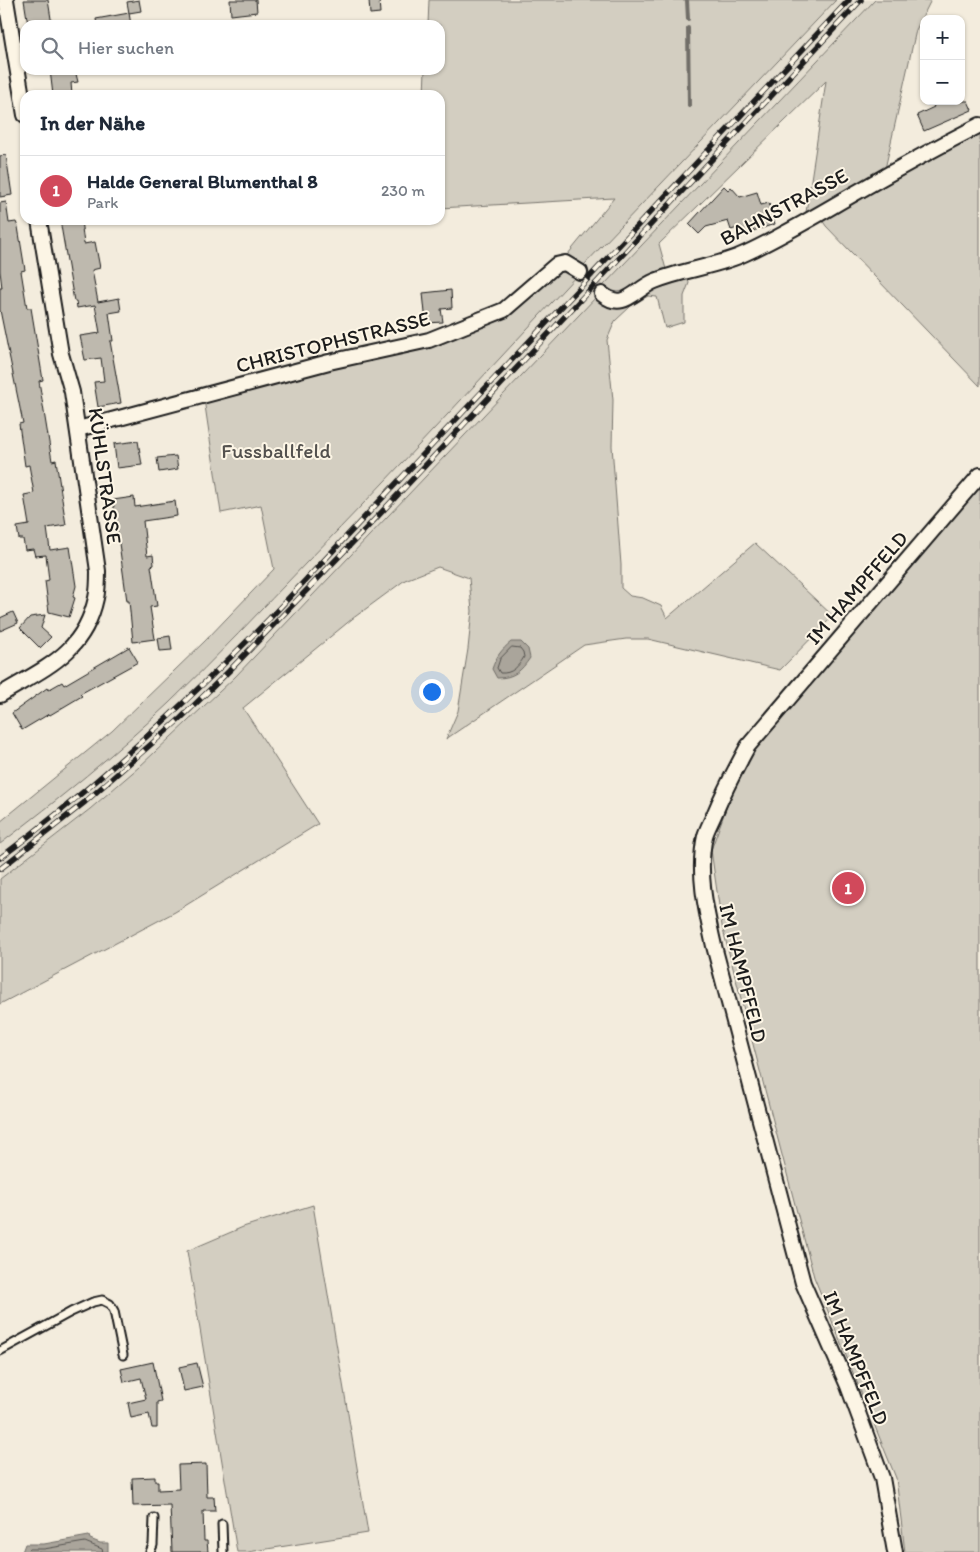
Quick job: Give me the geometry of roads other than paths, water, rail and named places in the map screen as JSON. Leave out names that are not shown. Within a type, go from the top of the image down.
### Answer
[{"type":"street","points":[[6,0],[21,90]]},
{"type":"street","name":"BAHNSTRASSE","points":[[602,294],[613,302],[620,301],[632,296],[653,282],[718,264],[744,254],[980,125]]},
{"type":"street","name":"KÜHLSTRASSE","points":[[0,695],[63,656],[76,644],[89,623],[96,597],[98,572],[78,429],[70,383],[61,354],[40,225]]},
{"type":"street","name":"CHRISTOPHSTRASSE","points":[[78,429],[329,362],[429,340],[504,310],[556,265],[565,263],[580,272]]},
{"type":"street","name":"IM HAMPFFELD","points":[[895,1552],[882,1478],[848,1386],[803,1283],[714,946],[706,910],[702,857],[706,835],[725,787],[748,746],[980,475]]},
{"type":"lane","points":[[0,1351],[71,1312],[102,1300],[110,1304],[114,1312],[122,1355]]},
{"type":"lane","points":[[150,1552],[153,1545],[154,1518]]},
{"type":"lane","points":[[222,1524],[223,1552]]},
{"type":"water","points":[[511,642],[521,642],[528,649],[530,658],[513,675],[497,678],[492,669],[499,654]]},
{"type":"water","points":[[89,1536],[90,1539],[100,1543],[108,1543],[108,1552],[22,1552],[25,1544],[44,1544]]},
{"type":"waterway","points":[[687,0],[688,19]]},
{"type":"waterway","points":[[688,28],[689,106]]},
{"type":"tunnel","points":[[580,272],[602,294]]},
{"type":"railway","points":[[0,858],[36,831],[140,743],[206,682],[270,618],[849,0]]},
{"type":"railway","points":[[0,869],[85,802],[181,718],[229,671],[378,516],[861,0]]},
{"type":"place","name":"Halde General Blumenthal 8","points":[[848,888]]},
{"type":"park label","name":"Fussballfeld","points":[[276,451]]}]
